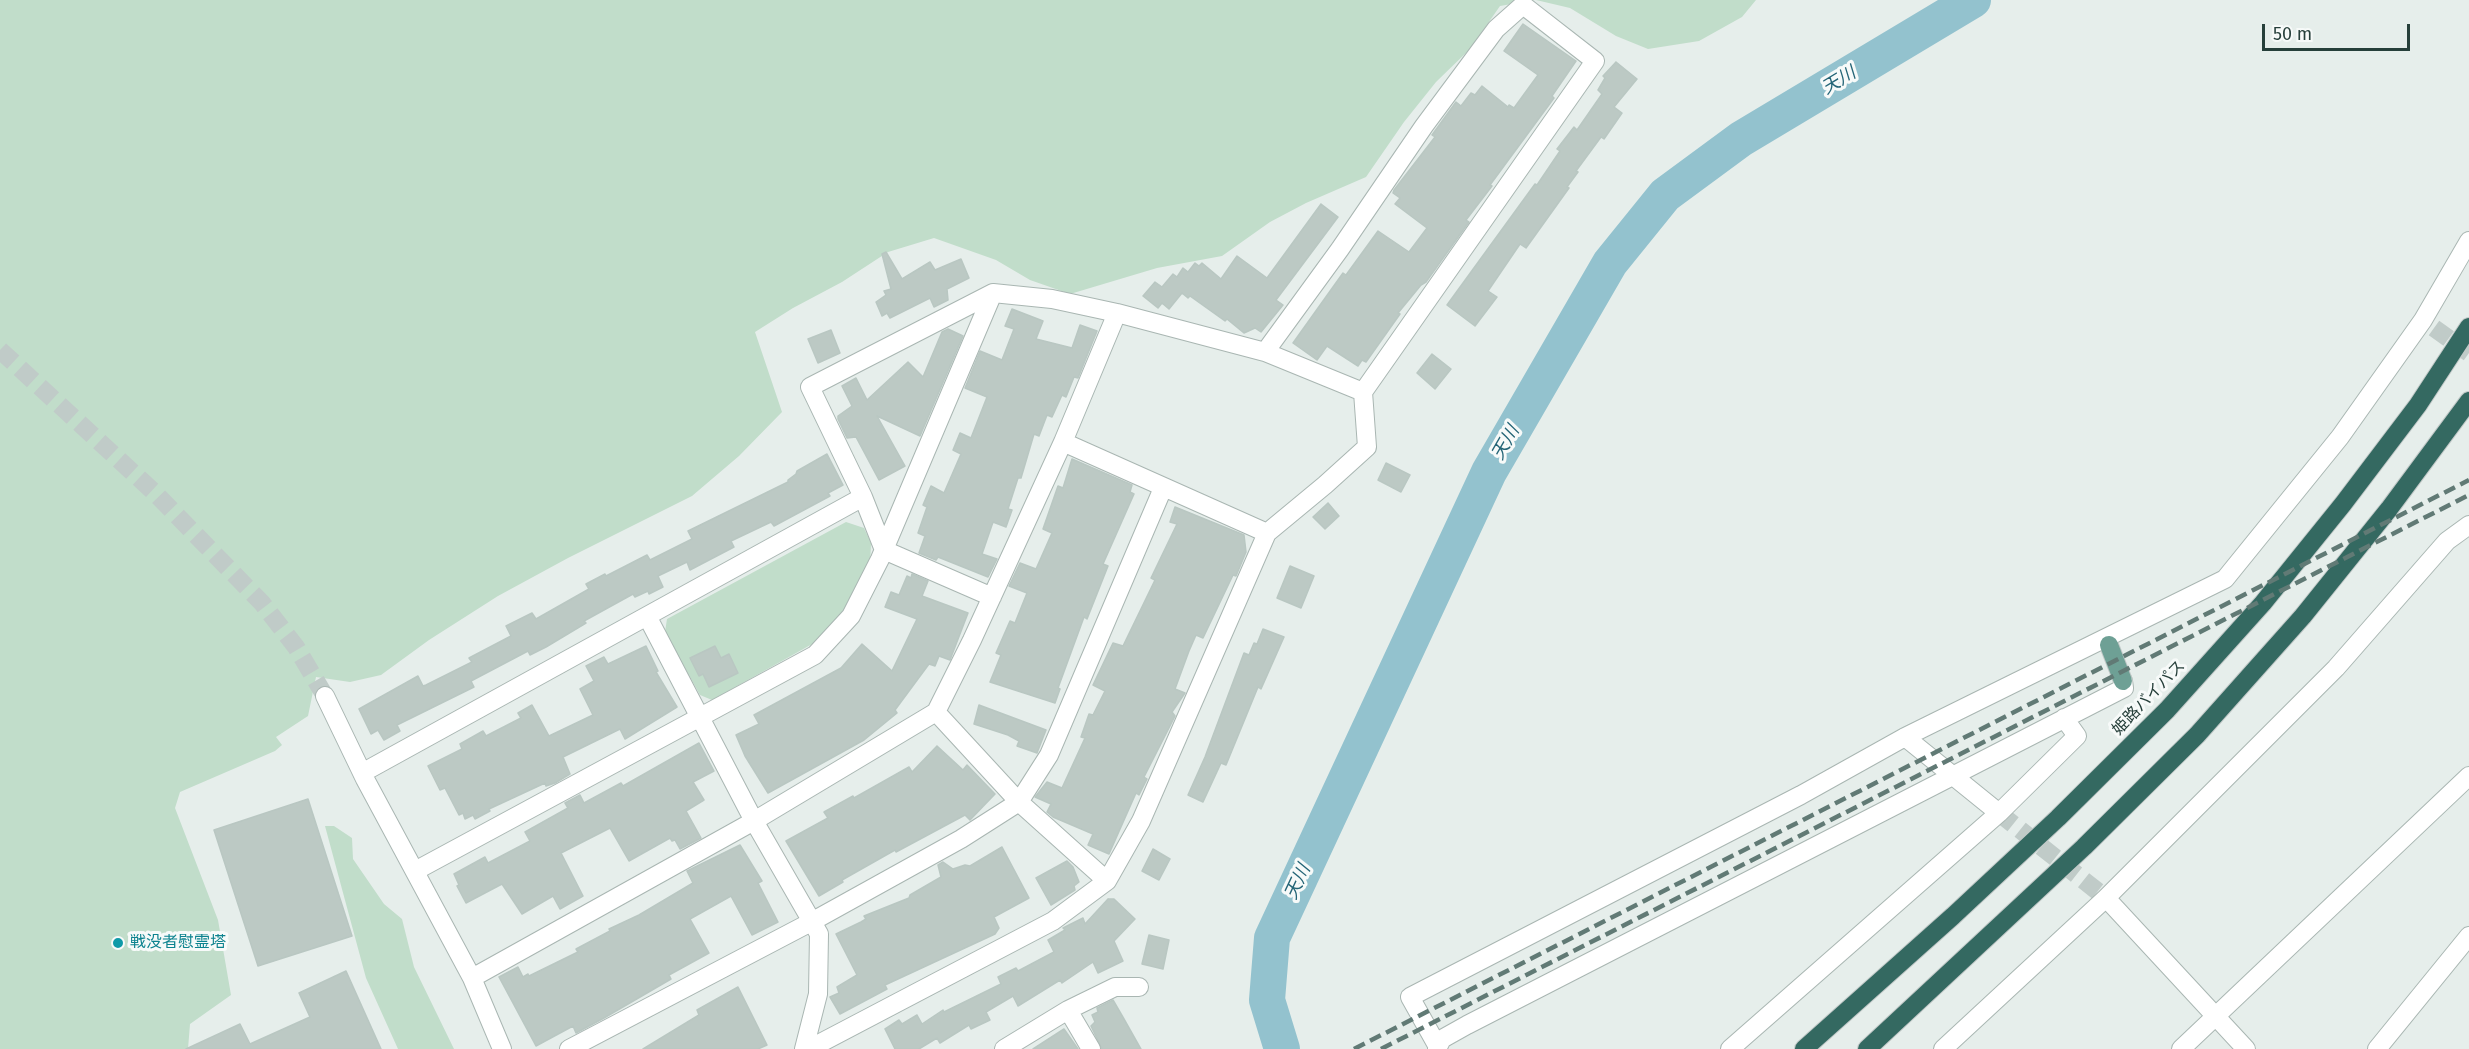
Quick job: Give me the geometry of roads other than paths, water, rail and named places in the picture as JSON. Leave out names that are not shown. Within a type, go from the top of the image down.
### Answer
[{"type":"highway","name":"姫路バイパス","points":[[1804,1049],[1953,916],[2058,818],[2167,710],[2263,603],[2343,504],[2418,405],[2469,327]]},
{"type":"highway","points":[[1867,1049],[2076,855],[2197,735],[2303,616],[2389,509],[2469,401]]},
{"type":"main road","points":[[2109,645],[2123,681]]},
{"type":"street","points":[[809,1049],[1053,921],[1107,881],[1141,821],[1267,533],[1367,447],[1363,392],[1595,61],[1523,5],[1496,29],[1424,126],[1340,249],[1265,352]]},
{"type":"street","points":[[1438,1048],[1410,997],[1801,795],[1905,737],[2225,579],[2428,324],[2469,241]]},
{"type":"street","points":[[415,871],[815,655],[852,616],[884,550],[993,293]]},
{"type":"street","points":[[992,597],[884,550],[863,497],[810,387],[993,293],[1052,299],[1117,313],[1265,352],[1363,392]]},
{"type":"street","points":[[472,978],[754,821],[936,712],[1063,442],[1117,313]]},
{"type":"street","points":[[1063,442],[1267,533]]},
{"type":"street","points":[[569,1049],[813,921],[961,839],[1019,802],[1049,755],[1163,488]]},
{"type":"street","points":[[362,773],[863,497]]},
{"type":"street","points":[[1942,1049],[2106,898],[2336,668],[2447,541],[2469,525]]},
{"type":"street","points":[[647,616],[754,821],[819,934],[818,994],[804,1049]]},
{"type":"street","points":[[1438,1048],[1442,1039],[1467,1025],[2124,688],[2123,681]]},
{"type":"street","points":[[325,696],[362,773],[472,978],[502,1049]]},
{"type":"street","points":[[936,712],[1019,802],[1107,881]]},
{"type":"street","points":[[1730,1049],[1999,813],[2077,736],[2064,718]]},
{"type":"street","points":[[1905,737],[1999,813]]},
{"type":"street","points":[[2181,1049],[2469,776]]},
{"type":"street","points":[[2106,898],[2246,1049]]},
{"type":"street","points":[[2377,1049],[2469,936]]},
{"type":"street","points":[[1004,1049],[1068,1010],[1115,987],[1139,987]]},
{"type":"street","points":[[1068,1010],[1091,1049]]},
{"type":"waterway","name":"天川","points":[[1282,1049],[1267,1000],[1272,938],[1489,472],[1610,263],[1665,195],[1741,139],[1973,0]]},
{"type":"tunnel","points":[[2434,328],[2469,353]]},
{"type":"tunnel","points":[[0,350],[155,493],[262,603],[296,647],[325,696]]},
{"type":"tunnel","points":[[1999,813],[2106,898]]},
{"type":"railway","points":[[1354,1049],[2469,480]]},
{"type":"railway","points":[[1381,1049],[2469,495]]},
{"type":"place","name":"戦没者慰霊塔","points":[[118,943]]}]
